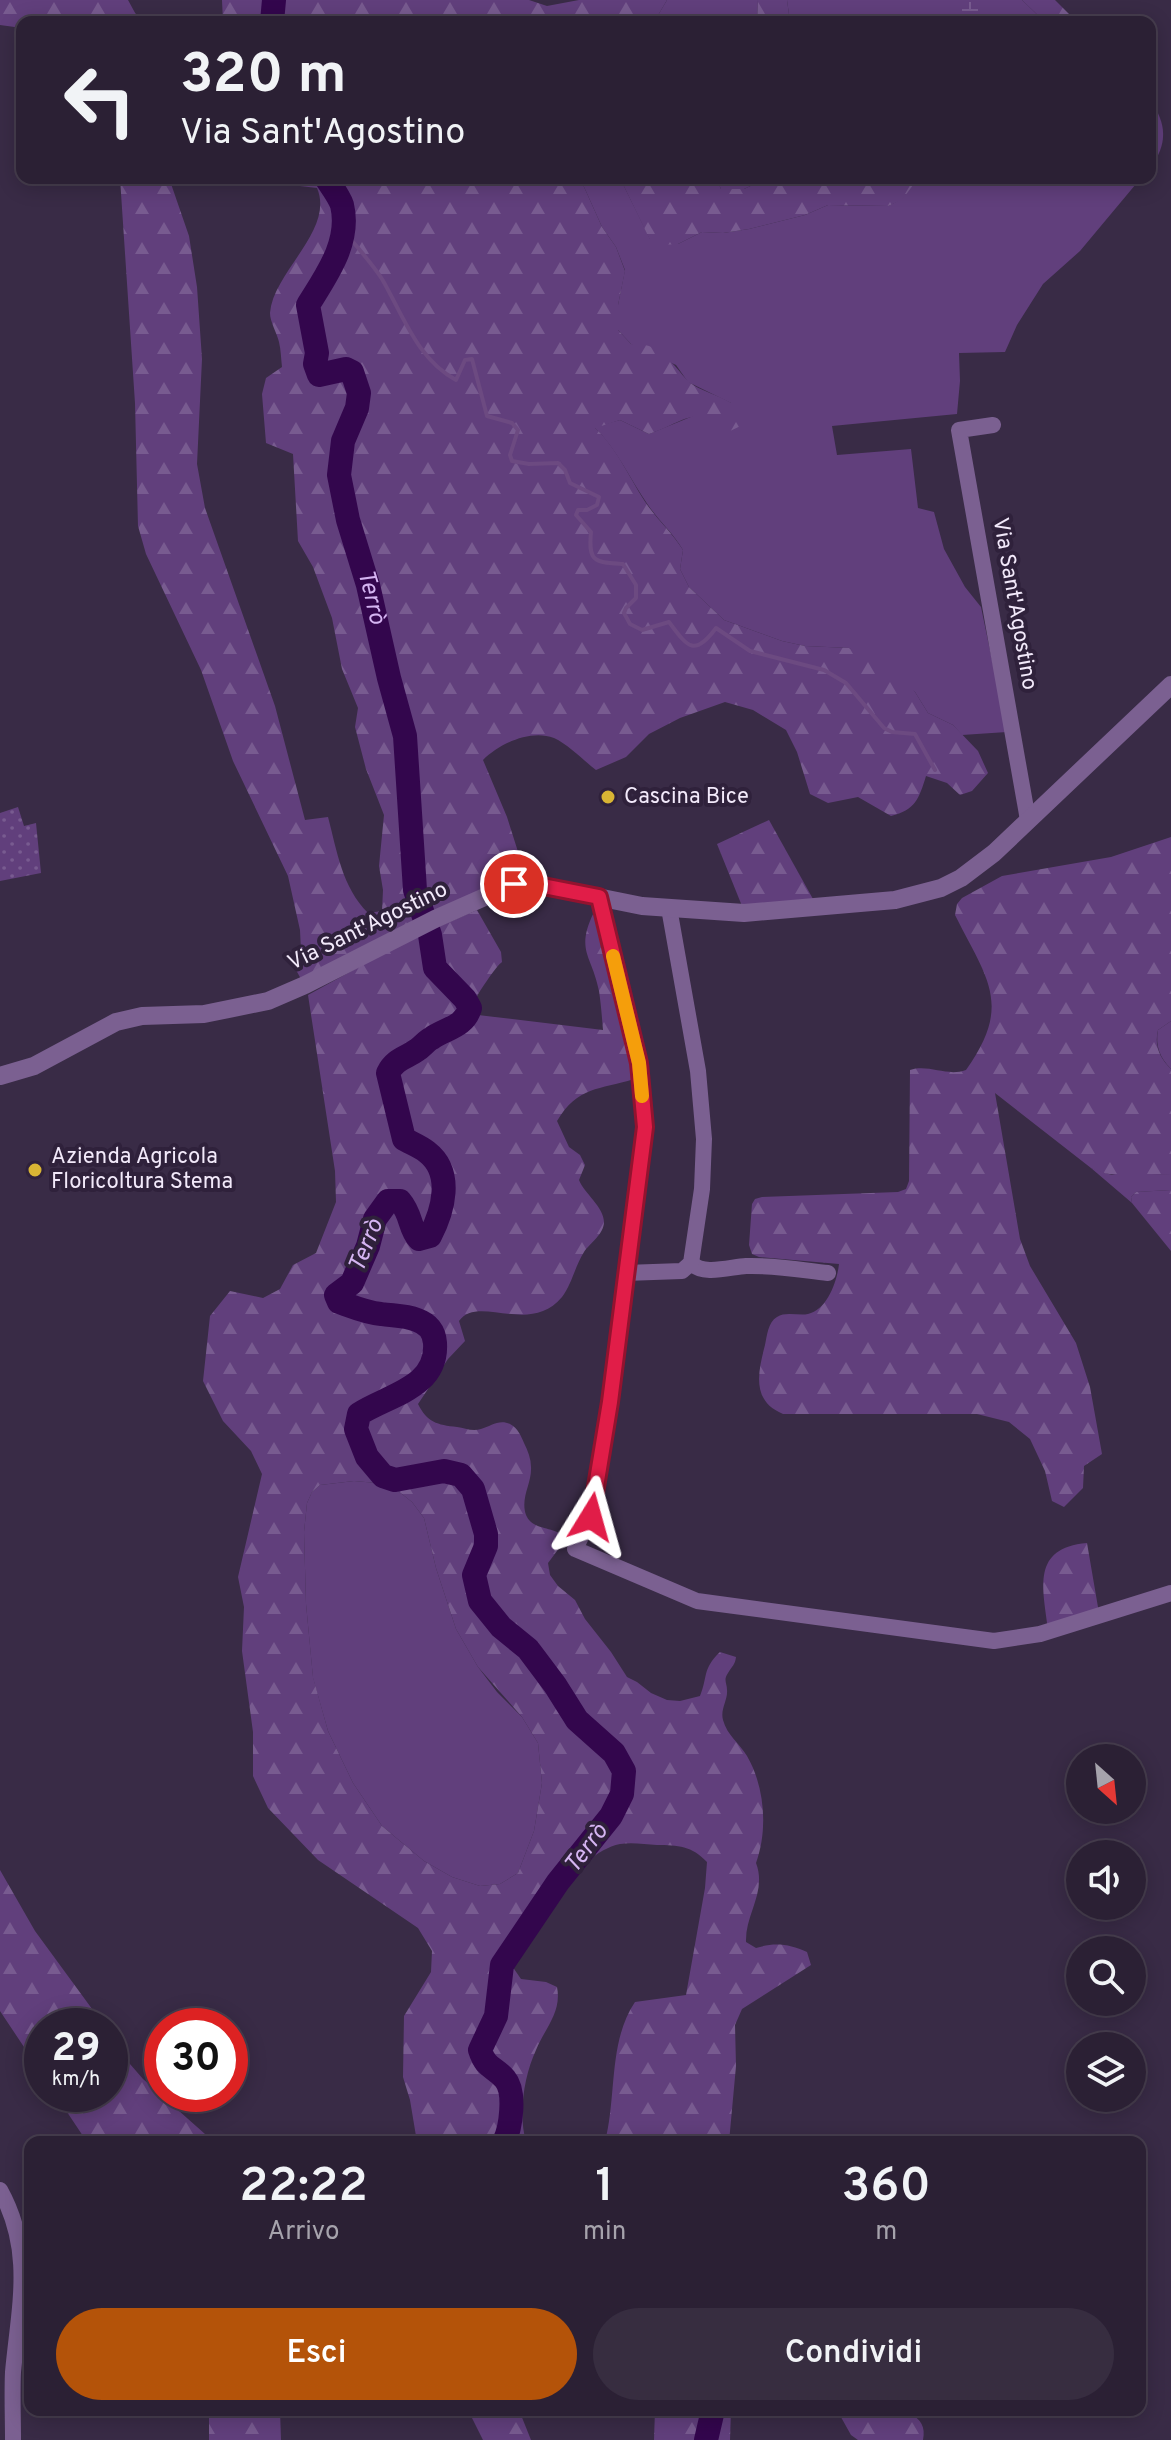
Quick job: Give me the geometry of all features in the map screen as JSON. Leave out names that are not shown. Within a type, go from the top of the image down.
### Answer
[{"type":"street","name":"Via Sant'Agostino","points":[[993,425],[959,430],[1028,820]]},
{"type":"street","name":"Via Sant'Agostino","points":[[0,1076],[34,1066],[116,1022],[142,1016],[204,1014],[268,1001],[405,933],[514,884],[538,885],[642,906],[744,913],[895,900],[941,888],[961,878],[983,861],[1171,685]]},
{"type":"street","points":[[599,897],[639,1063],[645,1127],[610,1402],[591,1517],[575,1549],[697,1601],[994,1641],[1040,1634],[1171,1593]]},
{"type":"street","points":[[625,1273],[682,1271],[691,1263],[702,1189],[704,1139],[698,1071],[669,908]]},
{"type":"street","points":[[691,1263],[705,1270],[749,1266],[828,1273]]},
{"type":"street","points":[[0,2190],[17,2228],[22,2259],[22,2301],[7,2373],[13,2440]]},
{"type":"green space","points":[[0,0],[128,0],[137,16],[16,16],[16,27],[0,25]]},
{"type":"green space","points":[[222,0],[529,0],[547,6],[579,0],[667,0],[658,16],[223,16]]},
{"type":"green space","points":[[667,0],[758,0],[757,16],[658,16]]},
{"type":"green space","points":[[758,0],[787,0],[789,16],[757,16]]},
{"type":"green space","points":[[787,0],[1022,0],[1039,16],[789,16]]},
{"type":"green space","points":[[943,0],[980,0],[994,16],[946,16]]},
{"type":"green space","points":[[1022,0],[1055,0],[1071,16],[1039,16]]},
{"type":"green space","points":[[1156,109],[1163,134],[1156,159]]},
{"type":"green space","points":[[120,184],[171,184],[189,236],[197,287],[202,359],[197,464],[205,508],[275,706],[305,820],[328,817],[352,892],[368,913],[382,911],[379,866],[384,815],[366,769],[355,727],[358,708],[342,669],[332,618],[313,567],[298,541],[293,454],[266,443],[262,394],[266,378],[282,367],[279,342],[270,313],[281,282],[311,235],[320,204],[317,188],[283,184],[583,184],[602,227],[616,247],[625,271],[618,305],[618,330],[631,344],[647,345],[661,353],[694,385],[730,402],[744,414],[747,423],[730,431],[699,416],[649,434],[620,420],[595,428],[617,455],[648,506],[683,550],[680,569],[689,587],[724,620],[782,641],[805,646],[849,648],[870,657],[895,673],[915,692],[928,713],[953,725],[978,751],[988,773],[972,791],[960,795],[947,783],[926,776],[911,807],[891,816],[858,797],[828,803],[810,794],[797,752],[786,730],[753,710],[725,702],[680,718],[649,734],[626,757],[596,770],[554,738],[525,737],[497,749],[483,760],[520,858],[515,880],[301,979],[296,970],[301,951],[300,930],[288,876],[233,761],[201,670],[146,554],[138,526],[135,403]]},
{"type":"green space","points":[[583,184],[623,184],[650,239],[678,244],[702,232],[749,229],[805,215],[828,205],[888,206],[902,199],[912,184],[1136,184],[1080,251],[1043,284],[1017,325],[1005,352],[959,353],[957,414],[832,426],[837,455],[911,449],[918,508],[934,512],[944,549],[965,587],[981,607],[1007,732],[962,735],[953,725],[928,713],[915,692],[849,648],[805,646],[782,641],[724,620],[689,587],[680,569],[683,550],[648,505],[610,445],[594,427],[620,420],[649,434],[698,414],[715,419],[731,403],[688,382],[676,365],[631,344],[618,330],[618,305],[625,270],[616,247],[602,227]]},
{"type":"green space","points":[[623,184],[719,184],[721,189],[744,189],[755,184],[913,185],[902,200],[888,206],[828,205],[805,215],[749,229],[702,232],[678,244],[662,245],[650,240]]},
{"type":"green space","points":[[719,184],[755,184],[744,189],[721,189]]},
{"type":"green space","points":[[18,807],[24,826],[36,823],[41,873],[0,881],[0,813]]},
{"type":"green space","points":[[769,820],[813,899],[742,906],[717,844]]},
{"type":"green space","points":[[1171,837],[1171,1021],[1158,1030],[1157,1046],[1171,1069],[1171,1174],[1120,1175],[1091,1168],[995,1093],[1020,1239],[1030,1266],[1076,1343],[1090,1387],[1102,1454],[1084,1466],[1083,1488],[1064,1507],[1052,1501],[1045,1471],[1030,1439],[1009,1422],[977,1414],[783,1414],[773,1408],[761,1394],[759,1385],[760,1365],[770,1326],[781,1315],[808,1314],[821,1307],[833,1287],[839,1264],[752,1254],[749,1245],[752,1204],[762,1197],[898,1192],[906,1189],[909,1181],[910,1070],[966,1070],[989,1027],[992,1009],[990,992],[977,957],[955,915],[957,904],[962,898],[1002,876],[1111,857]]},
{"type":"green space","points":[[477,910],[501,952],[502,962],[476,998],[478,1015],[603,1030],[599,991],[585,945],[594,912],[611,915],[634,1079],[581,1095],[557,1121],[569,1147],[580,1155],[585,1165],[579,1180],[601,1211],[603,1226],[584,1252],[562,1297],[549,1308],[520,1315],[479,1311],[459,1321],[465,1341],[448,1359],[418,1404],[429,1419],[444,1425],[475,1430],[502,1422],[517,1430],[531,1464],[524,1503],[526,1515],[534,1524],[557,1532],[566,1539],[548,1563],[550,1575],[575,1600],[627,1677],[651,1693],[667,1700],[680,1701],[700,1696],[708,1668],[720,1652],[736,1657],[726,1678],[723,1720],[753,1768],[763,1809],[762,1837],[756,1863],[759,1884],[746,1942],[756,1948],[776,1945],[800,1949],[807,1952],[811,1965],[742,2009],[735,2025],[736,2066],[730,2136],[606,2136],[617,2052],[626,2018],[635,2002],[686,1995],[705,1888],[707,1862],[701,1857],[678,1846],[620,1844],[587,1862],[545,1913],[512,1966],[521,1979],[546,1982],[557,1987],[558,1996],[555,2012],[536,2050],[525,2083],[522,2107],[525,2136],[416,2136],[403,2077],[404,2016],[431,1972],[432,1951],[418,1928],[318,1860],[268,1808],[253,1776],[253,1732],[242,1651],[244,1607],[238,1577],[262,1474],[251,1451],[223,1421],[203,1381],[210,1316],[230,1291],[263,1298],[280,1289],[293,1265],[316,1253],[336,1202],[335,1171],[308,995],[408,940]],"holes":[[[354,1481],[377,1483],[397,1490],[412,1502],[424,1518],[456,1629],[478,1667],[522,1717],[538,1743],[542,1783],[534,1831],[518,1873],[500,1884],[480,1886],[452,1877],[424,1861],[382,1826],[353,1783],[328,1731],[313,1677],[306,1604],[304,1532],[307,1503],[320,1485]]]},
{"type":"green space","points":[[1171,1021],[1171,1069],[1161,1056],[1157,1041],[1158,1030]]},
{"type":"green space","points":[[1091,1168],[1112,1175],[1171,1174],[1171,1190],[1136,1192],[1131,1197],[1132,1203]]},
{"type":"green space","points":[[1171,1190],[1171,1251],[1132,1203],[1131,1197],[1136,1192]]},
{"type":"green space","points":[[354,1481],[377,1483],[397,1490],[412,1502],[424,1518],[456,1629],[478,1667],[522,1717],[538,1743],[542,1783],[534,1831],[518,1873],[500,1884],[480,1886],[452,1877],[424,1861],[382,1826],[353,1783],[328,1731],[313,1678],[306,1604],[304,1532],[307,1503],[320,1485]]},
{"type":"green space","points":[[1087,1543],[1099,1613],[1048,1629],[1043,1585],[1049,1562],[1069,1546]]},
{"type":"green space","points":[[0,1870],[35,1931],[91,2008],[24,2008],[24,2047],[0,2011]]},
{"type":"green space","points":[[128,2062],[144,2080],[144,2112],[180,2112],[207,2136],[83,2136],[67,2112],[128,2112]]},
{"type":"green space","points":[[209,2416],[280,2416],[281,2440],[209,2440]]},
{"type":"green space","points":[[471,2416],[521,2416],[531,2440],[483,2440]]},
{"type":"green space","points":[[655,2416],[731,2416],[730,2440],[654,2440]]},
{"type":"green space","points":[[840,2416],[913,2416],[923,2427],[923,2440],[858,2440],[851,2435]]},
{"type":"waterway","name":"Terrò","points":[[273,16],[274,0]]},
{"type":"waterway","name":"Terrò","points":[[330,184],[342,205],[343,232],[335,258],[308,305],[317,353],[315,364],[319,375],[346,369],[352,372],[359,393],[357,408],[343,441],[339,475],[405,736],[415,890],[430,935],[435,968],[470,1008],[459,1023],[397,1062],[388,1073],[404,1139],[427,1152],[441,1170],[442,1204],[430,1236],[419,1239],[400,1201],[388,1201],[375,1219],[368,1246],[352,1283],[336,1295],[339,1302],[360,1310],[408,1317],[424,1324],[432,1332],[434,1358],[420,1380],[359,1414],[356,1429],[367,1457],[383,1476],[395,1480],[444,1471],[461,1475],[473,1489],[486,1534],[486,1546],[474,1575],[480,1601],[501,1627],[528,1649],[577,1720],[614,1753],[624,1771],[622,1794],[611,1816],[558,1882],[502,1965],[496,2016],[480,2050],[488,2064],[508,2085],[511,2101],[506,2136]]},
{"type":"waterway","points":[[343,230],[382,279],[412,335],[431,360],[456,380],[465,360],[472,359],[487,416],[512,423],[518,430],[510,455],[512,461],[558,463],[565,470],[570,483],[599,497],[597,505],[578,510],[576,515],[591,532],[591,550],[595,559],[623,564],[636,585],[636,598],[624,613],[630,624],[642,630],[669,622],[686,642],[696,646],[716,628],[750,651],[824,670],[846,683],[884,728],[892,732],[915,734],[935,770]]},
{"type":"waterway","name":"Terrò","points":[[706,2440],[712,2416]]},
{"type":"slow traffic","points":[[613,956],[639,1063],[642,1096]]},
{"type":"place","name":"Cascina Bice","points":[[608,797]]},
{"type":"place","name":"Azienda Agricola Floricoltura Stema","points":[[35,1170]]},
{"type":"route","points":[[514,884],[538,885],[599,897],[639,1063],[645,1127],[610,1402],[591,1517]]}]
